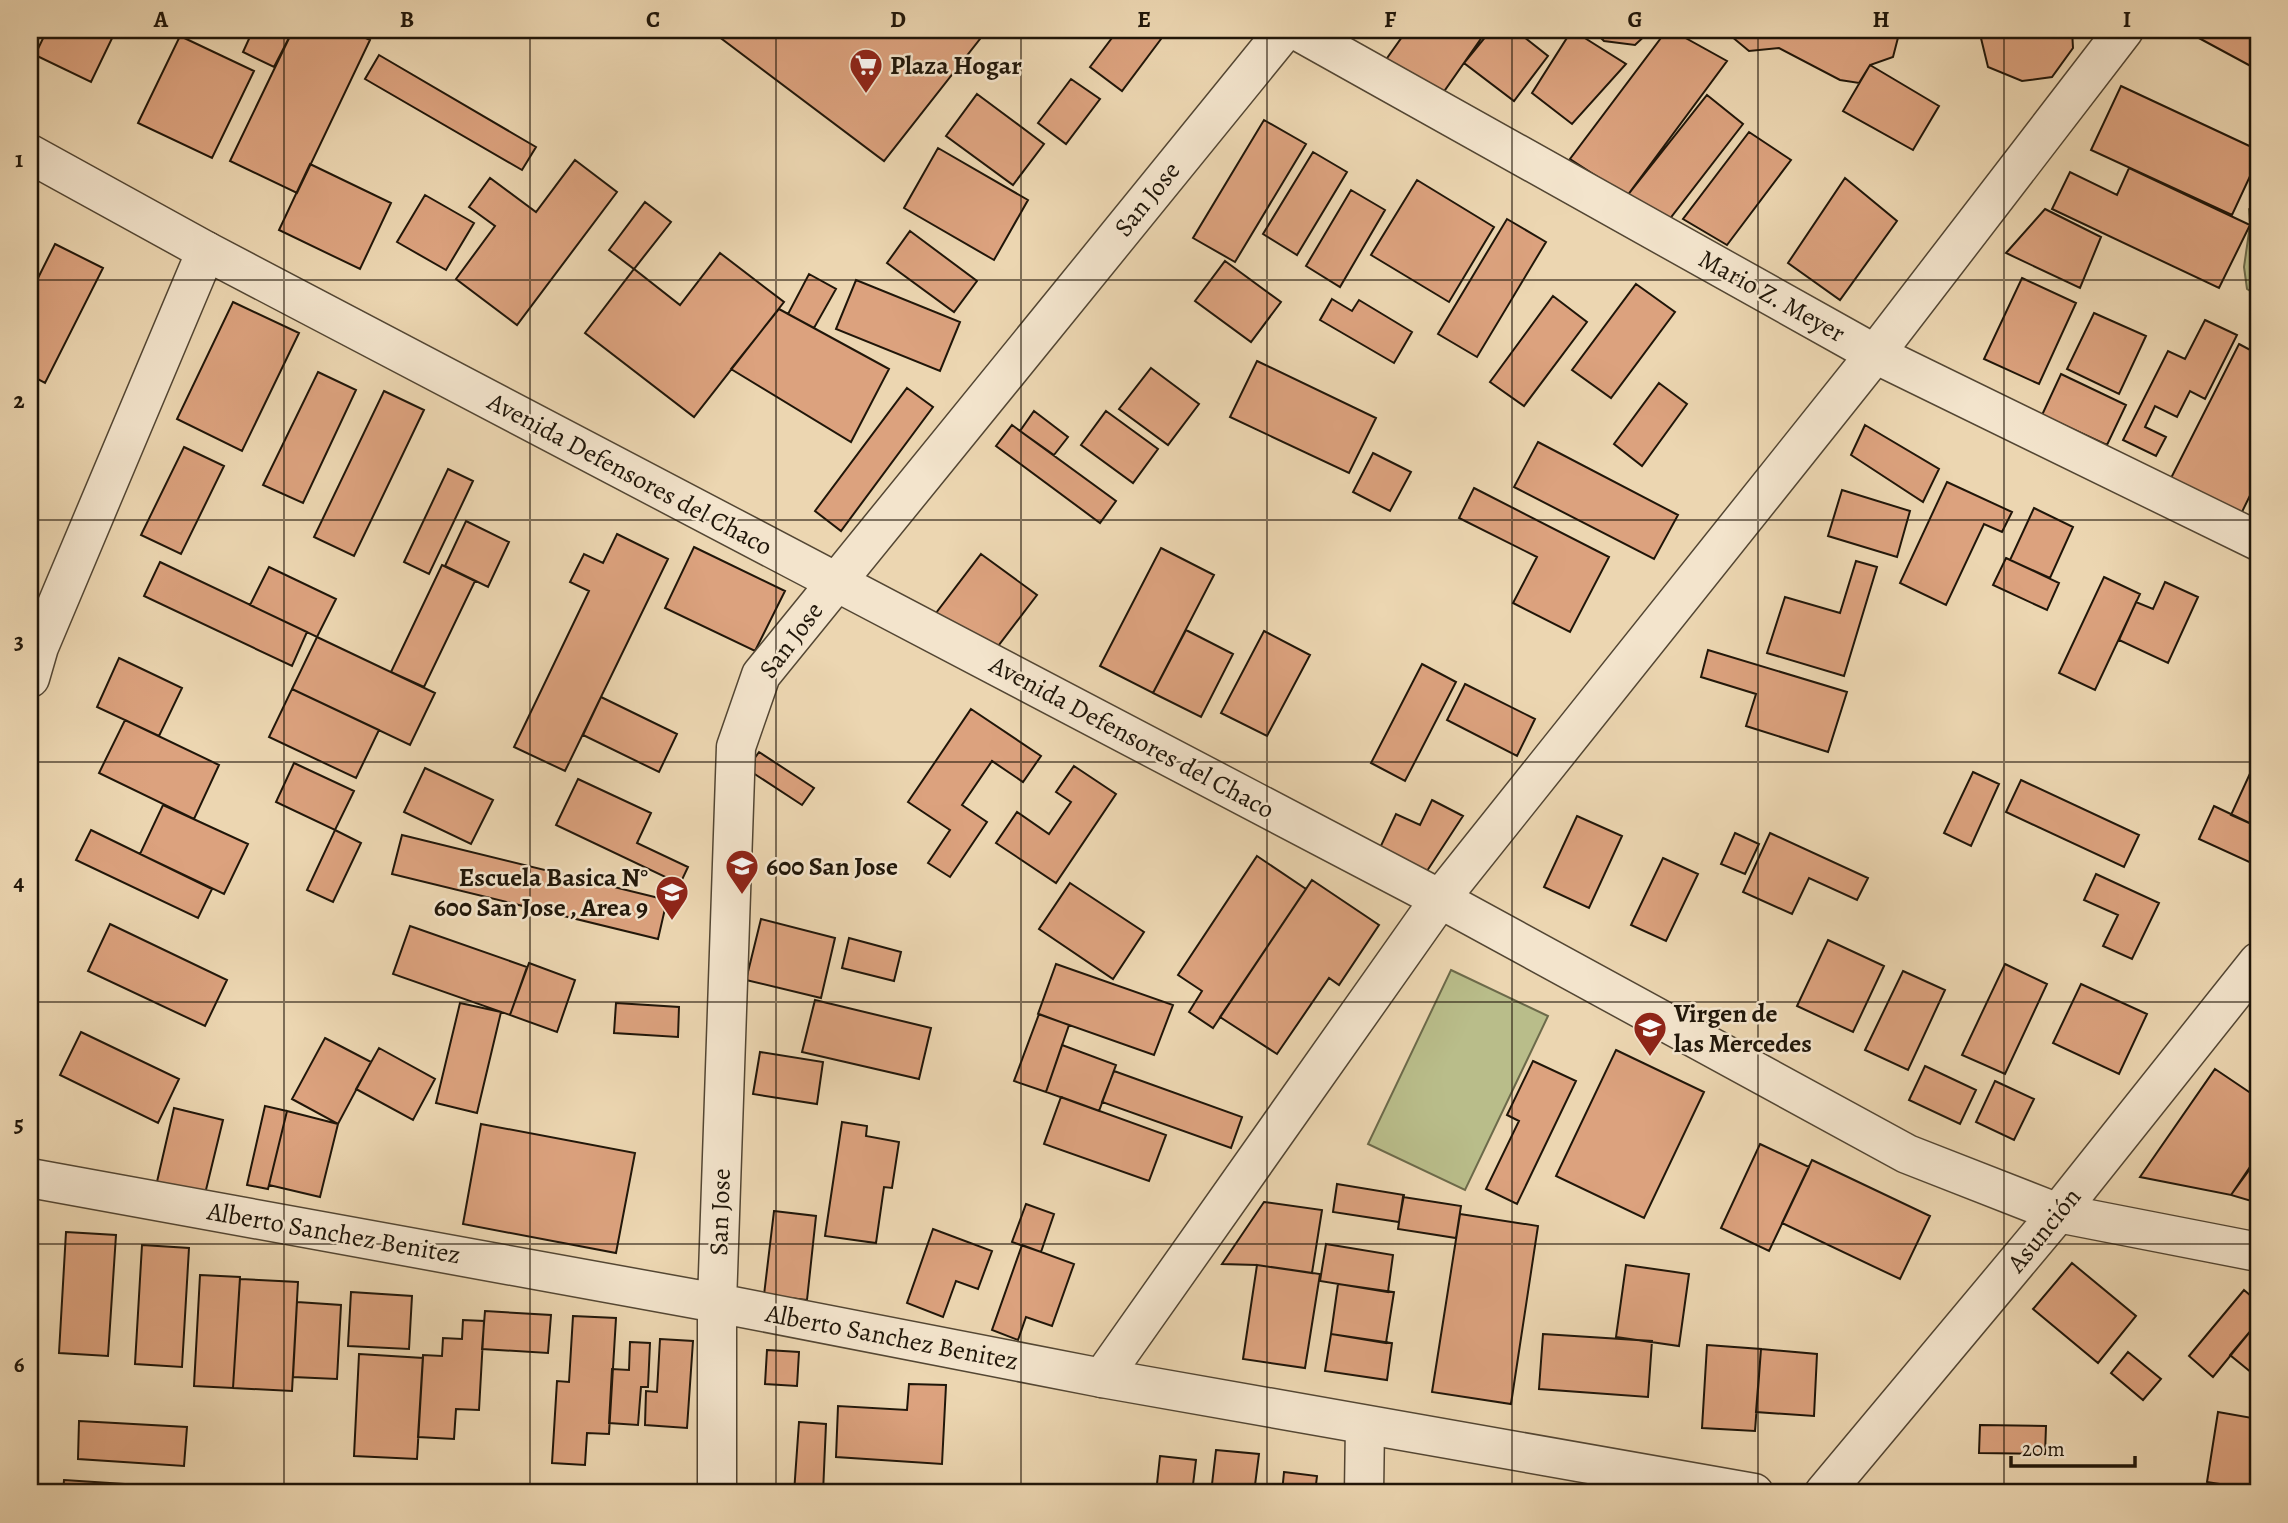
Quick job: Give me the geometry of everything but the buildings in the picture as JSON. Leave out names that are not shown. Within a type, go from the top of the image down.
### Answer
[{"type":"street","name":"San Jose","points":[[716,1493],[717,1303],[736,747],[761,675],[1285,30]]},
{"type":"street","name":"Mario Z. Meyer","points":[[1296,30],[1875,354],[2258,541]]},
{"type":"street","points":[[1102,1378],[1440,899],[1875,354],[2124,30]]},
{"type":"street","name":"Avenida Defensores del Chaco","points":[[30,154],[206,251],[1440,899],[1908,1154],[2058,1213],[2258,1252]]},
{"type":"street","points":[[30,678],[39,647],[206,251]]},
{"type":"street","name":"Asunción","points":[[1824,1493],[2058,1213],[2258,962]]},
{"type":"street","name":"Alberto Sanchez Benitez","points":[[30,1178],[717,1303],[1102,1378],[1754,1493]]},
{"type":"street","points":[[1364,1493],[1365,1424]]},
{"type":"green space","points":[[2258,204],[2258,296],[2247,289],[2244,267],[2250,225],[2249,209]]},
{"type":"green space","points":[[1451,970],[1548,1016],[1465,1190],[1368,1144]]},
{"type":"place","name":"Plaza Hogar","points":[[866,95]]},
{"type":"place","name":"600 San Jose","points":[[742,896]]},
{"type":"place","name":"Escuela Basica N° 600 San Jose , Area 9","points":[[672,922]]},
{"type":"place","name":"Virgen de las Mercedes","points":[[1650,1058]]}]
